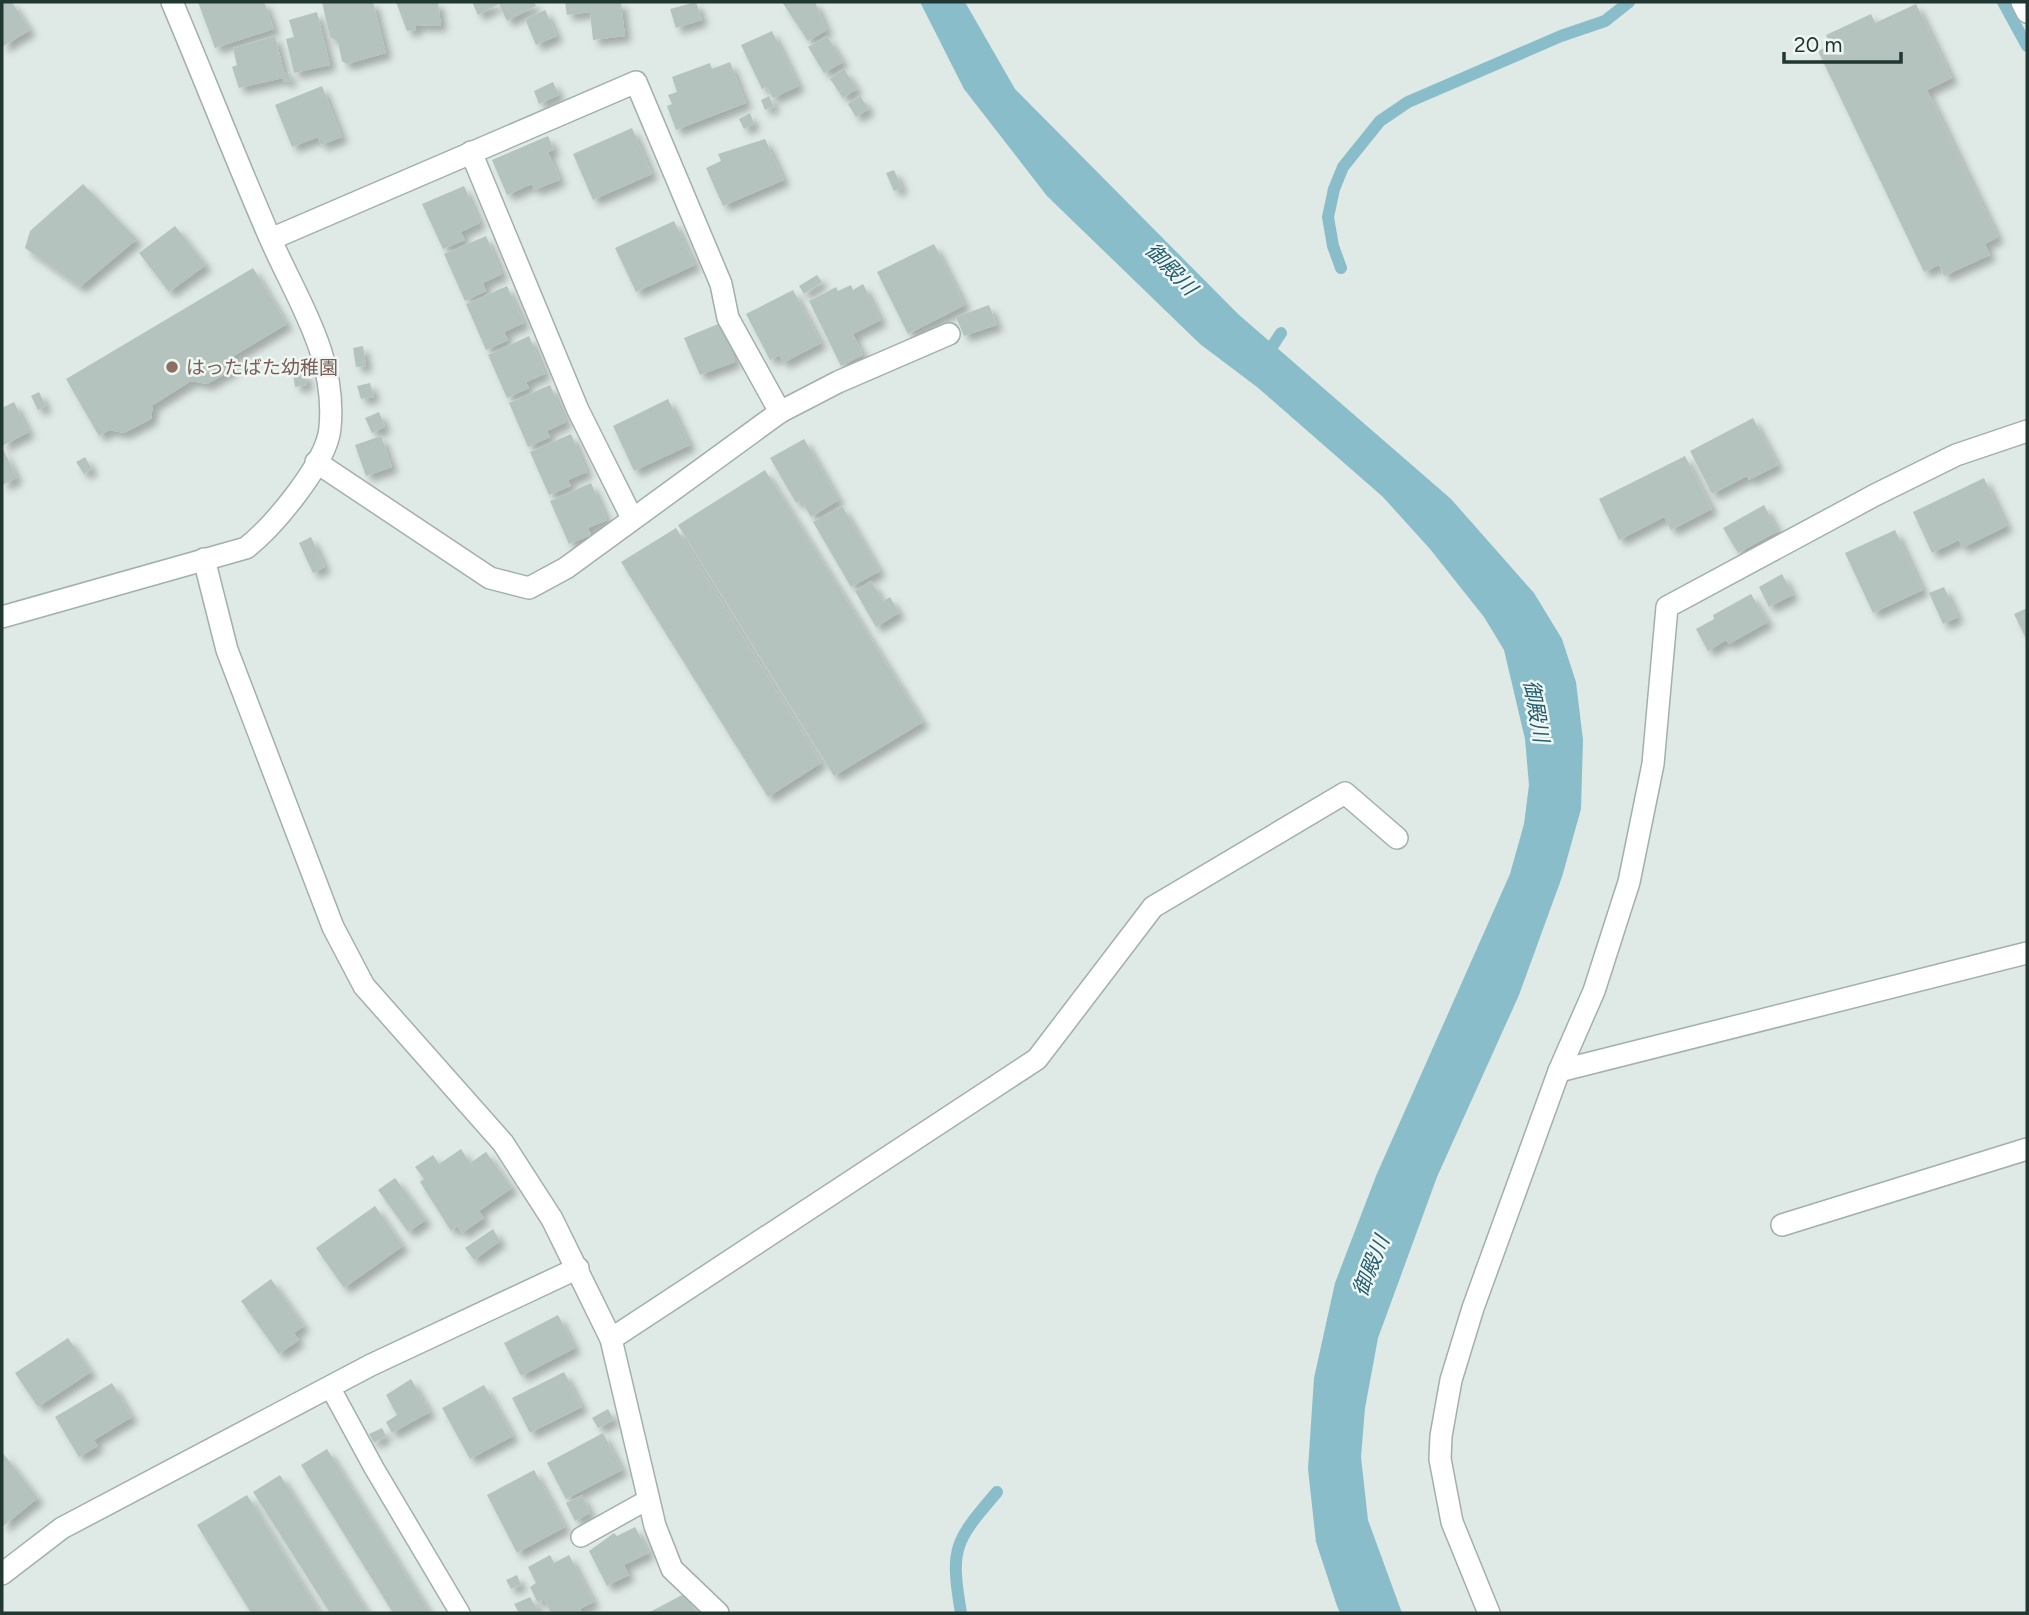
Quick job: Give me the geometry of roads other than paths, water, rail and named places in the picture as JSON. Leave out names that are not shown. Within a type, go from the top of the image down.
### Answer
[{"type":"street","points":[[2,617],[246,548],[265,533],[316,462],[330,430],[325,355],[271,239],[172,2]]},
{"type":"street","points":[[2022,2],[2027,12]]},
{"type":"street","points":[[271,239],[636,82],[721,284],[728,318],[780,412]]},
{"type":"street","points":[[471,152],[578,411],[632,518]]},
{"type":"street","points":[[316,462],[490,578],[529,588],[566,568],[780,412],[948,334]]},
{"type":"street","points":[[1489,1613],[1452,1522],[1440,1459],[1441,1436],[1451,1380],[1473,1308],[1559,1070],[1594,991],[1629,882],[1653,764],[1667,607],[1886,489],[1956,455],[2027,431]]},
{"type":"street","points":[[204,559],[227,649],[333,928],[364,986],[503,1143],[552,1220],[611,1339],[655,1527],[672,1569],[718,1613]]},
{"type":"street","points":[[611,1339],[1037,1059],[1153,907],[1345,793],[1397,838]]},
{"type":"street","points":[[1559,1070],[2027,953]]},
{"type":"street","points":[[1782,1225],[2027,1149]]},
{"type":"street","points":[[2,1574],[62,1528],[330,1387],[578,1268]]},
{"type":"lane","points":[[330,1387],[374,1468],[460,1613]]},
{"type":"lane","points":[[580,1537],[649,1499]]},
{"type":"water","name":"御殿川","points":[[920,2],[965,2],[1015,89],[1238,314],[1451,499],[1534,593],[1562,639],[1576,682],[1583,740],[1581,809],[1562,877],[1519,995],[1437,1177],[1378,1338],[1365,1408],[1361,1457],[1368,1520],[1402,1613],[1340,1613],[1337,1606],[1316,1542],[1308,1469],[1314,1378],[1335,1283],[1376,1176],[1510,874],[1524,824],[1529,785],[1525,739],[1504,650],[1484,617],[1430,549],[1383,497],[1257,387],[1200,344],[1047,196],[964,89]]},
{"type":"waterway","points":[[1341,268],[1333,246],[1328,217],[1334,189],[1343,167],[1380,121],[1408,102],[1561,36],[1605,21],[1629,2]]},
{"type":"waterway","points":[[2003,2],[2027,46]]},
{"type":"waterway","points":[[1266,356],[1281,333]]},
{"type":"waterway","points":[[961,1613],[956,1574],[959,1547],[972,1523],[997,1492]]},
{"type":"place","name":"はったばた幼稚園","points":[[172,367]]}]
